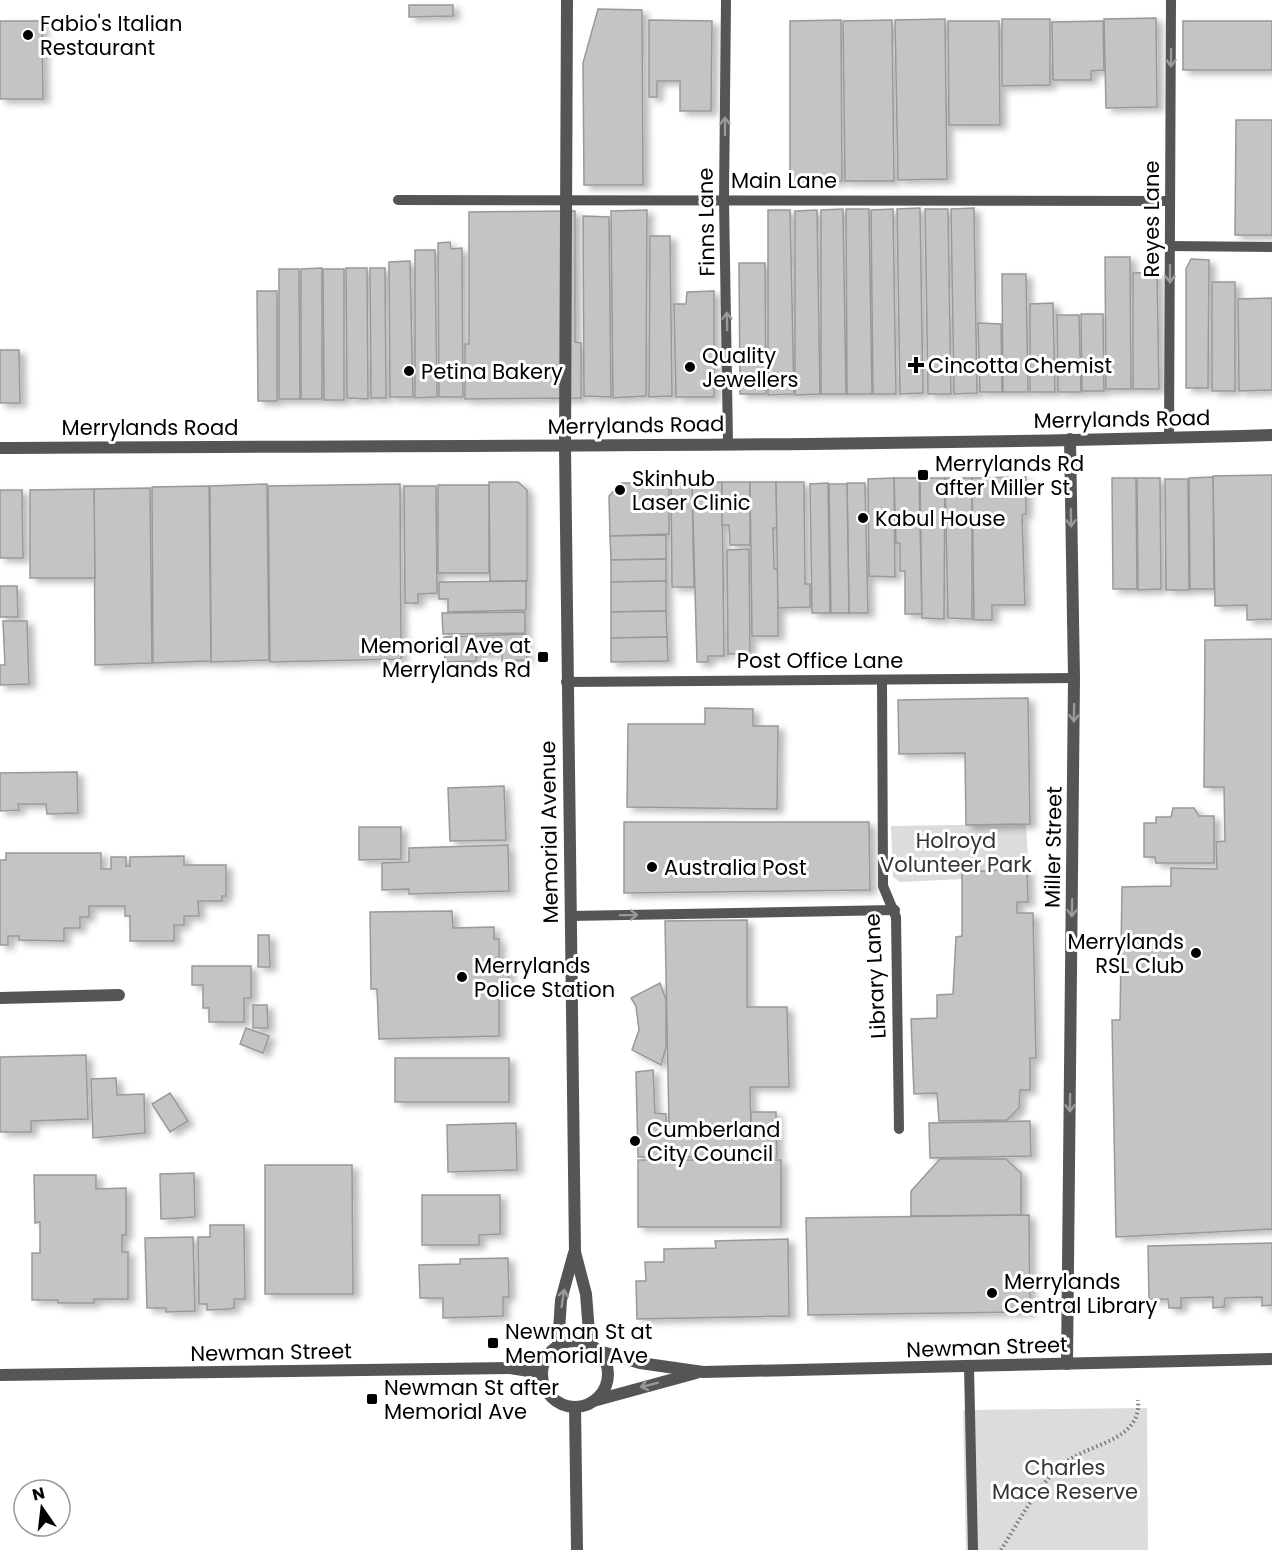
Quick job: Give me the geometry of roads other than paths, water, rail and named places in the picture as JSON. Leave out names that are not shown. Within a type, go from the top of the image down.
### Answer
[{"type":"street","name":"Memorial Avenue","points":[[567,0],[566,682],[575,1252],[586,1294],[594,1348]]},
{"type":"street","name":"Merrylands Road","points":[[0,448],[358,445],[565,447],[1272,435]]},
{"type":"street","name":"Miller Street","points":[[1067,1364],[1074,678],[1070,439]]},
{"type":"street","points":[[0,998],[119,995]]},
{"type":"street","name":"Memorial Avenue","points":[[558,1346],[561,1300],[575,1252]]},
{"type":"street","points":[[568,1342],[594,1348],[608,1372],[603,1392],[596,1400],[575,1407],[565,1406],[548,1393],[542,1373],[544,1362],[558,1346],[568,1342]]},
{"type":"street","name":"Newman Street","points":[[594,1348],[640,1363],[703,1372],[1272,1359]]},
{"type":"street","name":"Newman Street","points":[[0,1375],[510,1368],[542,1373]]},
{"type":"street","name":"Newman Street","points":[[596,1400],[703,1372]]},
{"type":"street","points":[[575,1407],[577,1550]]},
{"type":"lane","name":"Finns Lane","points":[[726,0],[724,200],[728,443]]},
{"type":"lane","name":"Reyes Lane","points":[[1169,438],[1171,0]]},
{"type":"lane","name":"Main Lane","points":[[398,200],[1170,201]]},
{"type":"lane","points":[[1170,246],[1272,247]]},
{"type":"lane","name":"Post Office Lane","points":[[566,682],[1074,678]]},
{"type":"lane","name":"Library Lane","points":[[882,680],[883,886],[895,910],[899,1129]]},
{"type":"lane","points":[[570,916],[895,910]]},
{"type":"lane","points":[[969,1367],[973,1550]]},
{"type":"place","name":"Fabio's Italian Restaurant","points":[[28,35]]},
{"type":"place","name":"Cincotta Chemist","points":[[916,365]]},
{"type":"place","name":"Quality Jewellers","points":[[690,367]]},
{"type":"place","name":"Petina Bakery","points":[[409,371]]},
{"type":"place","name":"Merrylands Rd after Miller St","points":[[923,475]]},
{"type":"place","name":"Skinhub Laser Clinic","points":[[620,490]]},
{"type":"place","name":"Kabul House","points":[[863,518]]},
{"type":"place","name":"Memorial Ave at Merrylands Rd","points":[[543,657]]},
{"type":"place","name":"Australia Post","points":[[652,867]]},
{"type":"place","name":"Merrylands RSL Club","points":[[1196,953]]},
{"type":"place","name":"Merrylands Police Station","points":[[462,977]]},
{"type":"place","name":"Cumberland City Council","points":[[635,1141]]},
{"type":"place","name":"Merrylands Central Library","points":[[992,1293]]},
{"type":"place","name":"Newman St at Memorial Ave","points":[[493,1343]]},
{"type":"place","name":"Newman St after Memorial Ave","points":[[372,1399]]},
{"type":"park label","name":"Holroyd Volunteer Park","points":[[956,852]]},
{"type":"park label","name":"Charles Mace Reserve","points":[[1065,1479]]}]
